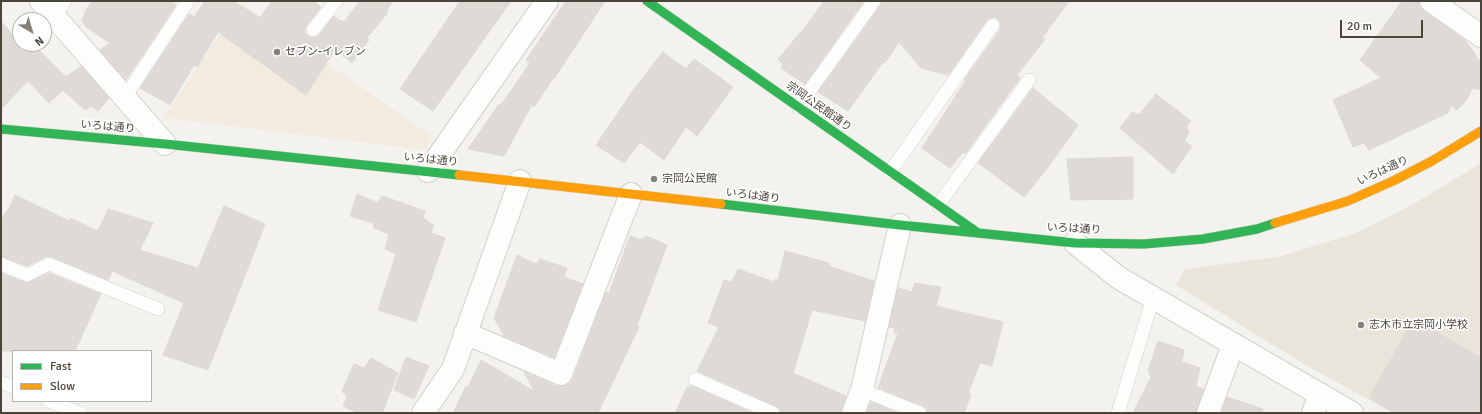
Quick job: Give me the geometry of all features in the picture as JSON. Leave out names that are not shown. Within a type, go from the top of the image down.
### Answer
[{"type":"main road","name":"宗岡公民館通り","points":[[647,1],[978,232]]},
{"type":"main road","name":"いろは通り","points":[[1,130],[165,144],[428,171],[900,225],[1075,243],[1152,243],[1203,239],[1257,229],[1348,201],[1393,181],[1432,161],[1481,131]]},
{"type":"street","points":[[428,171],[547,1]]},
{"type":"street","points":[[1431,1],[1481,36]]},
{"type":"street","points":[[54,6],[125,97],[165,144]]},
{"type":"street","points":[[429,411],[453,369],[520,181]]},
{"type":"street","points":[[466,333],[561,374],[631,194]]},
{"type":"street","points":[[853,413],[862,390],[900,225]]},
{"type":"street","points":[[1075,243],[1119,278],[1233,345],[1317,404],[1352,413]]},
{"type":"street","points":[[1208,413],[1233,345]]},
{"type":"lane","points":[[125,97],[188,1]]},
{"type":"lane","points":[[313,30],[336,1]]},
{"type":"lane","points":[[798,107],[874,1]]},
{"type":"lane","points":[[890,172],[992,25]]},
{"type":"lane","points":[[938,205],[1029,80]]},
{"type":"lane","points":[[1,264],[27,275],[49,264],[158,309]]},
{"type":"lane","points":[[1118,413],[1153,298]]},
{"type":"lane","points":[[694,379],[773,413]]},
{"type":"lane","points":[[1,382],[12,387]]},
{"type":"lane","points":[[862,390],[920,413]]},
{"type":"lane","points":[[52,402],[80,413]]},
{"type":"shaded area","points":[[241,3],[433,137],[425,150],[163,118]]},
{"type":"shaded area","name":"志木市立宗岡小学校","points":[[1481,163],[1481,413],[1393,413],[1304,364],[1176,285],[1185,269],[1278,257],[1356,233],[1412,205]]},
{"type":"building","points":[[92,1],[170,1],[176,5],[126,80],[100,50],[110,43],[86,27],[82,21],[86,10]]},
{"type":"building","points":[[205,1],[233,1],[260,18],[272,1],[313,1],[321,7],[305,28],[305,33],[312,38],[319,35],[334,16],[340,21],[341,20],[344,22],[360,1],[393,1],[386,11],[388,12],[367,38],[369,40],[352,63],[335,49],[306,95],[218,32],[197,67],[194,65],[170,105],[140,88],[189,14],[194,17]]},
{"type":"building","points":[[460,1],[511,1],[433,111],[400,89]]},
{"type":"building","points":[[566,1],[605,1],[535,106],[531,106],[504,156],[468,149],[530,63],[526,60]]},
{"type":"building","points":[[824,1],[864,1],[805,84],[781,68],[783,64],[778,59],[806,26]]},
{"type":"building","points":[[882,1],[1069,1],[1042,38],[1045,39],[1017,75],[1020,78],[965,154],[963,152],[950,168],[922,148],[966,80],[964,80],[1000,30],[1000,22],[994,17],[987,20],[948,75],[921,68],[899,42],[885,63],[883,62],[848,111],[818,92],[880,6]]},
{"type":"building","points":[[1402,1],[1419,1],[1420,7],[1424,11],[1466,41],[1481,63],[1481,90],[1473,88],[1466,101],[1457,110],[1451,106],[1448,113],[1369,150],[1364,143],[1353,147],[1333,100],[1381,78],[1360,60]]},
{"type":"building","points":[[1,21],[12,34],[12,52],[41,52],[66,77],[81,66],[109,98],[98,111],[91,106],[85,110],[63,90],[49,103],[28,81],[1,109]]},
{"type":"building","points":[[663,52],[686,69],[694,59],[733,87],[697,136],[686,127],[664,160],[640,142],[624,163],[596,145],[634,89]]},
{"type":"building","points":[[1033,88],[1078,125],[1049,166],[1024,197],[978,163]]},
{"type":"building","points":[[1156,94],[1191,121],[1186,126],[1189,133],[1184,141],[1192,146],[1173,174],[1120,128],[1132,112],[1139,115]]},
{"type":"building","points":[[1133,157],[1133,199],[1071,200],[1067,159]]},
{"type":"building","points":[[357,194],[378,203],[382,196],[425,211],[423,218],[428,221],[427,222],[434,225],[431,233],[445,238],[416,322],[378,310],[396,254],[385,249],[389,234],[374,228],[373,223],[350,216]]},
{"type":"building","points":[[15,195],[69,221],[70,218],[98,231],[108,209],[153,223],[140,250],[198,268],[224,206],[265,224],[208,370],[163,355],[184,303],[112,271],[108,280],[52,257],[45,257],[27,266],[1,256],[1,221],[6,211],[9,209]]},
{"type":"building","points":[[630,236],[641,240],[646,236],[667,245],[637,326],[639,327],[598,413],[453,413],[481,360],[534,391],[524,372],[556,386],[569,384],[573,379],[606,292],[609,293]]},
{"type":"building","points":[[785,251],[829,263],[829,266],[874,281],[865,321],[812,310],[793,373],[846,396],[841,413],[781,413],[780,409],[776,406],[697,371],[719,327],[708,323],[724,280],[732,282],[738,269],[774,282],[775,279],[778,280]]},
{"type":"building","points":[[517,255],[536,264],[540,259],[567,268],[564,277],[583,284],[554,357],[504,336],[494,318]]},
{"type":"building","points":[[1,273],[27,283],[49,273],[101,294],[75,350],[1,351]]},
{"type":"building","points":[[915,283],[941,287],[936,306],[1003,322],[992,366],[980,363],[969,391],[971,395],[964,413],[928,413],[926,408],[923,406],[878,388],[898,333],[894,333],[895,328],[889,327],[898,288],[912,292]]},
{"type":"building","points":[[1414,319],[1481,358],[1481,413],[1395,413],[1369,398]]},
{"type":"building","points":[[1158,341],[1184,350],[1182,362],[1200,368],[1196,386],[1204,389],[1196,413],[1133,413],[1151,377],[1148,371]]},
{"type":"building","points":[[406,357],[429,366],[414,399],[394,390]]},
{"type":"building","points":[[371,358],[398,373],[382,413],[358,413],[343,406],[347,397],[342,391],[354,364],[364,368]]},
{"type":"building","points":[[690,385],[753,413],[675,413],[687,387],[689,388]]},
{"type":"building","points":[[1227,397],[1263,409],[1263,413],[1221,413]]},
{"type":"building","points":[[872,402],[898,413],[866,413]]},
{"type":"traffic: fast","points":[[647,1],[978,233]]},
{"type":"traffic: fast","points":[[1,129],[165,144],[459,175]]},
{"type":"traffic: fast","points":[[721,204],[900,225],[1075,243],[1144,244],[1203,239],[1257,229],[1275,223]]},
{"type":"traffic: slow","points":[[1275,223],[1348,201],[1393,181],[1432,161],[1481,131]]},
{"type":"traffic: slow","points":[[459,175],[721,204]]},
{"type":"place","name":"セブン-イレブン","points":[[277,52]]},
{"type":"place","name":"宗岡公民館","points":[[654,179]]},
{"type":"place","name":"志木市立宗岡小学校","points":[[1361,325]]}]
